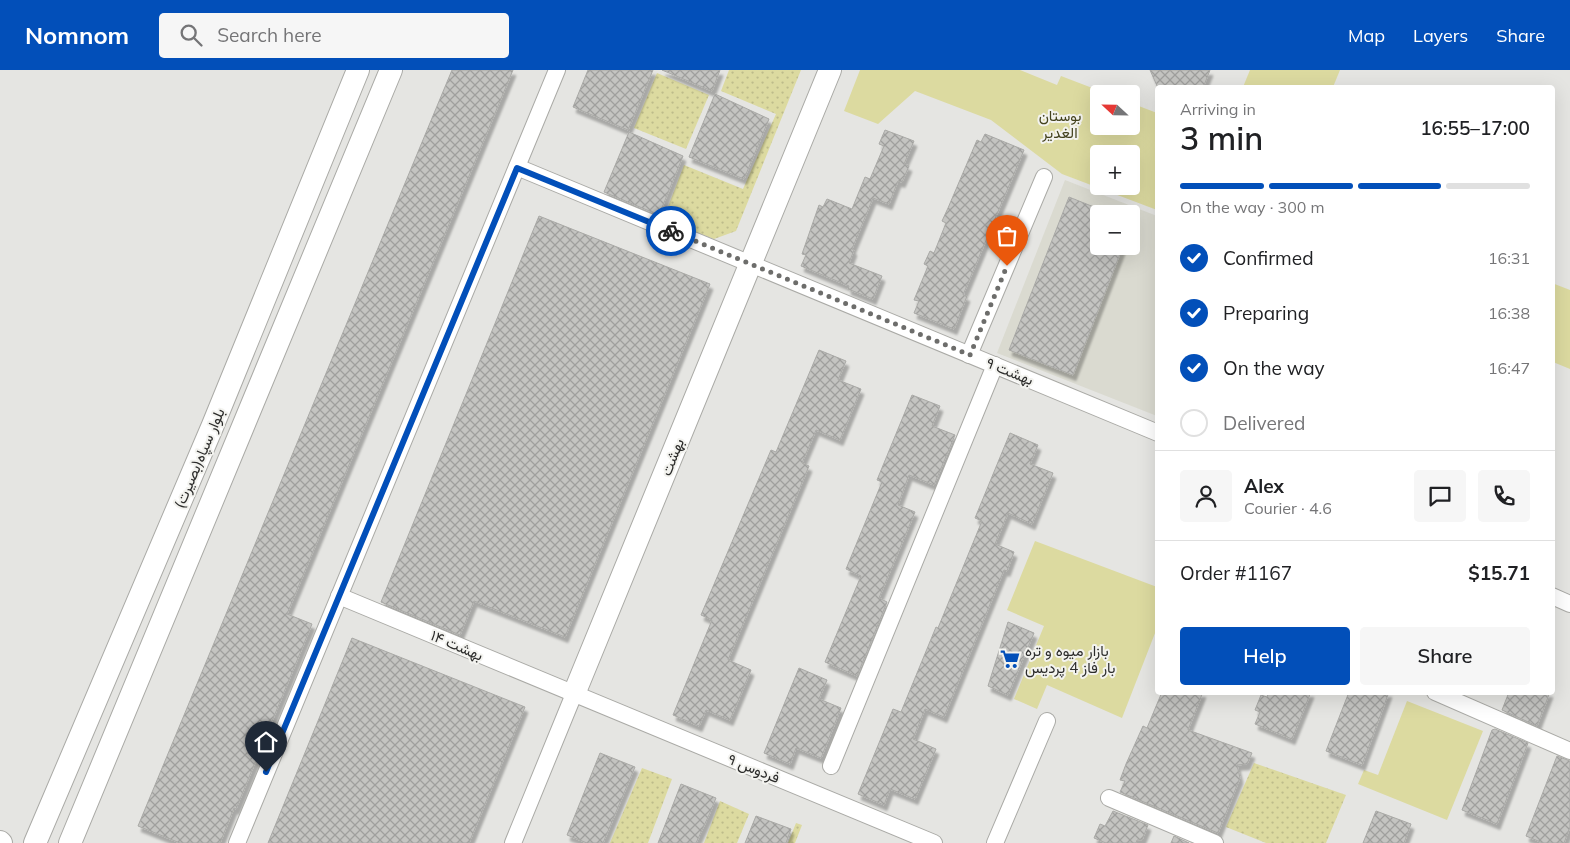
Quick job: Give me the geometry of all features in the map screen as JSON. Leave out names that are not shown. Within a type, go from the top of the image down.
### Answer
[{"type":"main road","name":"بلوار سپاه(بصیرت)","points":[[35,843],[213,425],[358,70]]},
{"type":"main road","name":"بلوار سپاه(بصیرت)","points":[[70,843],[391,70]]},
{"type":"main road","name":"بهشت","points":[[574,694],[830,70]]},
{"type":"main road","points":[[213,425],[238,435]]},
{"type":"street","points":[[237,843],[557,70]]},
{"type":"street","name":"بهشت ۹","points":[[517,168],[1155,432]]},
{"type":"street","points":[[970,355],[1044,177]]},
{"type":"street","points":[[831,766],[995,365]]},
{"type":"street","name":"بهشت ۱۴","points":[[339,596],[574,694]]},
{"type":"street","points":[[1555,597],[1570,604]]},
{"type":"street","name":"بهشت","points":[[513,843],[574,694]]},
{"type":"street","name":"فردوس ۹","points":[[574,694],[934,843]]},
{"type":"street","points":[[1442,695],[1570,751]]},
{"type":"street","points":[[995,843],[1047,721]]},
{"type":"street","points":[[1110,798],[1215,843]]},
{"type":"shaded area","points":[[1065,180],[1090,190],[1090,195],[1103,195],[1129,205],[1090,205],[1069,197],[1009,350],[1073,375],[1120,255],[1140,255],[1140,209],[1155,215],[1155,415],[997,353]]},
{"type":"green space","points":[[729,70],[801,70],[736,231],[714,239],[663,220],[684,165],[743,189],[776,114],[721,91]]},
{"type":"green space","name":"بوستان الغدیر","points":[[860,70],[1020,70],[1057,85],[1061,76],[1090,87],[1090,135],[1140,135],[1140,106],[1155,112],[1155,209],[1117,195],[1140,195],[1140,145],[1090,145],[1090,185],[1062,174],[991,120],[915,91],[878,124],[844,111]]},
{"type":"green space","points":[[1250,70],[1340,70],[1334,85],[1244,85]]},
{"type":"green space","points":[[657,73],[709,95],[686,149],[634,128]]},
{"type":"green space","points":[[1555,284],[1570,290],[1570,369],[1555,363]]},
{"type":"green space","points":[[1035,541],[1155,586],[1155,633],[1122,718],[1047,685],[1037,709],[1014,699],[1044,626],[1007,610]]},
{"type":"green space","points":[[1407,701],[1483,731],[1447,820],[1358,784],[1364,770],[1378,775]]},
{"type":"green space","points":[[1254,763],[1346,795],[1326,843],[1266,843],[1226,827]]},
{"type":"green space","points":[[642,768],[672,779],[648,843],[610,843]]},
{"type":"green space","points":[[720,801],[749,814],[737,843],[704,843]]},
{"type":"green space","points":[[796,823],[802,825],[795,843],[788,843]]},
{"type":"building","points":[[452,70],[513,70],[287,614],[312,624],[236,809],[234,808],[220,843],[180,843],[138,826]]},
{"type":"building","points":[[588,70],[653,70],[628,130],[573,107]]},
{"type":"building","points":[[662,70],[720,70],[712,91]]},
{"type":"building","points":[[1150,70],[1210,70],[1204,85],[1157,85]]},
{"type":"building","points":[[715,94],[769,119],[744,179],[689,157]]},
{"type":"building","points":[[885,130],[914,141],[904,164],[909,166],[902,182],[898,181],[889,204],[873,198],[852,249],[854,250],[849,263],[882,276],[873,299],[848,289],[849,286],[801,266],[806,255],[802,254],[819,205],[823,207],[827,199],[852,209],[865,177],[870,179],[884,146],[879,144]]},
{"type":"building","points":[[629,132],[683,156],[659,215],[604,192]]},
{"type":"building","points":[[985,134],[1024,150],[963,295],[967,296],[954,329],[914,313],[919,301],[914,300],[928,266],[924,264],[930,251],[934,253],[946,223],[942,221],[977,140],[981,142]]},
{"type":"building","points":[[1069,197],[1090,205],[1090,255],[1120,255],[1073,375],[1009,350]]},
{"type":"building","points":[[539,216],[710,284],[565,637],[474,601],[460,635],[381,602]]},
{"type":"building","points":[[819,350],[846,361],[838,380],[861,389],[840,440],[816,430],[802,463],[809,466],[728,660],[751,670],[730,720],[706,710],[699,726],[673,715],[712,620],[701,615],[771,450],[776,452]]},
{"type":"building","points":[[912,395],[940,406],[932,426],[955,435],[934,485],[909,475],[898,505],[915,512],[879,598],[887,602],[857,676],[825,662],[861,576],[846,569],[882,482],[877,480]]},
{"type":"building","points":[[1010,433],[1038,445],[1030,464],[1053,473],[1032,524],[1008,513],[995,544],[1014,552],[1007,571],[1004,570],[944,717],[925,709],[913,739],[936,749],[915,799],[890,789],[884,805],[858,794],[893,709],[901,712],[936,627],[938,628],[982,521],[975,518]]},
{"type":"building","name":"بازار میوه و تره بار فاز 4 پردیس","points":[[1008,622],[1034,633],[1008,695],[988,686]]},
{"type":"building","points":[[352,638],[525,707],[469,843],[268,843]]},
{"type":"building","points":[[799,668],[827,680],[819,699],[841,708],[821,758],[796,748],[790,764],[764,753]]},
{"type":"building","points":[[1161,695],[1202,695],[1188,730],[1252,753],[1247,764],[1237,765],[1240,778],[1218,833],[1120,792],[1125,781],[1120,780],[1126,764],[1143,726],[1147,728]]},
{"type":"building","points":[[1261,695],[1267,697],[1268,695],[1310,695],[1292,739],[1255,724],[1260,712],[1255,710]]},
{"type":"building","points":[[1348,695],[1388,695],[1362,765],[1326,751]]},
{"type":"building","points":[[1508,695],[1549,695],[1537,726],[1502,710]]},
{"type":"building","points":[[1495,729],[1528,743],[1497,824],[1462,810],[1492,730]]},
{"type":"building","points":[[600,753],[635,767],[603,843],[587,843],[567,835]]},
{"type":"building","points":[[1557,756],[1570,761],[1570,827],[1564,843],[1543,843],[1526,836]]},
{"type":"building","points":[[681,784],[716,798],[696,843],[658,843]]},
{"type":"building","points":[[1113,811],[1148,825],[1142,840],[1137,840],[1136,843],[1106,843],[1094,838],[1100,824],[1105,826]]},
{"type":"building","points":[[1376,811],[1411,824],[1404,843],[1363,843]]},
{"type":"building","points":[[756,816],[791,829],[786,843],[745,843]]},
{"type":"building","points":[[1174,836],[1189,843],[1171,843]]},
{"type":"way so far","points":[[671,231],[970,355],[1007,266]]},
{"type":"place","name":"بازار میوه و تره بار فاز 4 پردیس","points":[[1010,659]]},
{"type":"route","points":[[266,772],[517,168],[671,231]]}]
